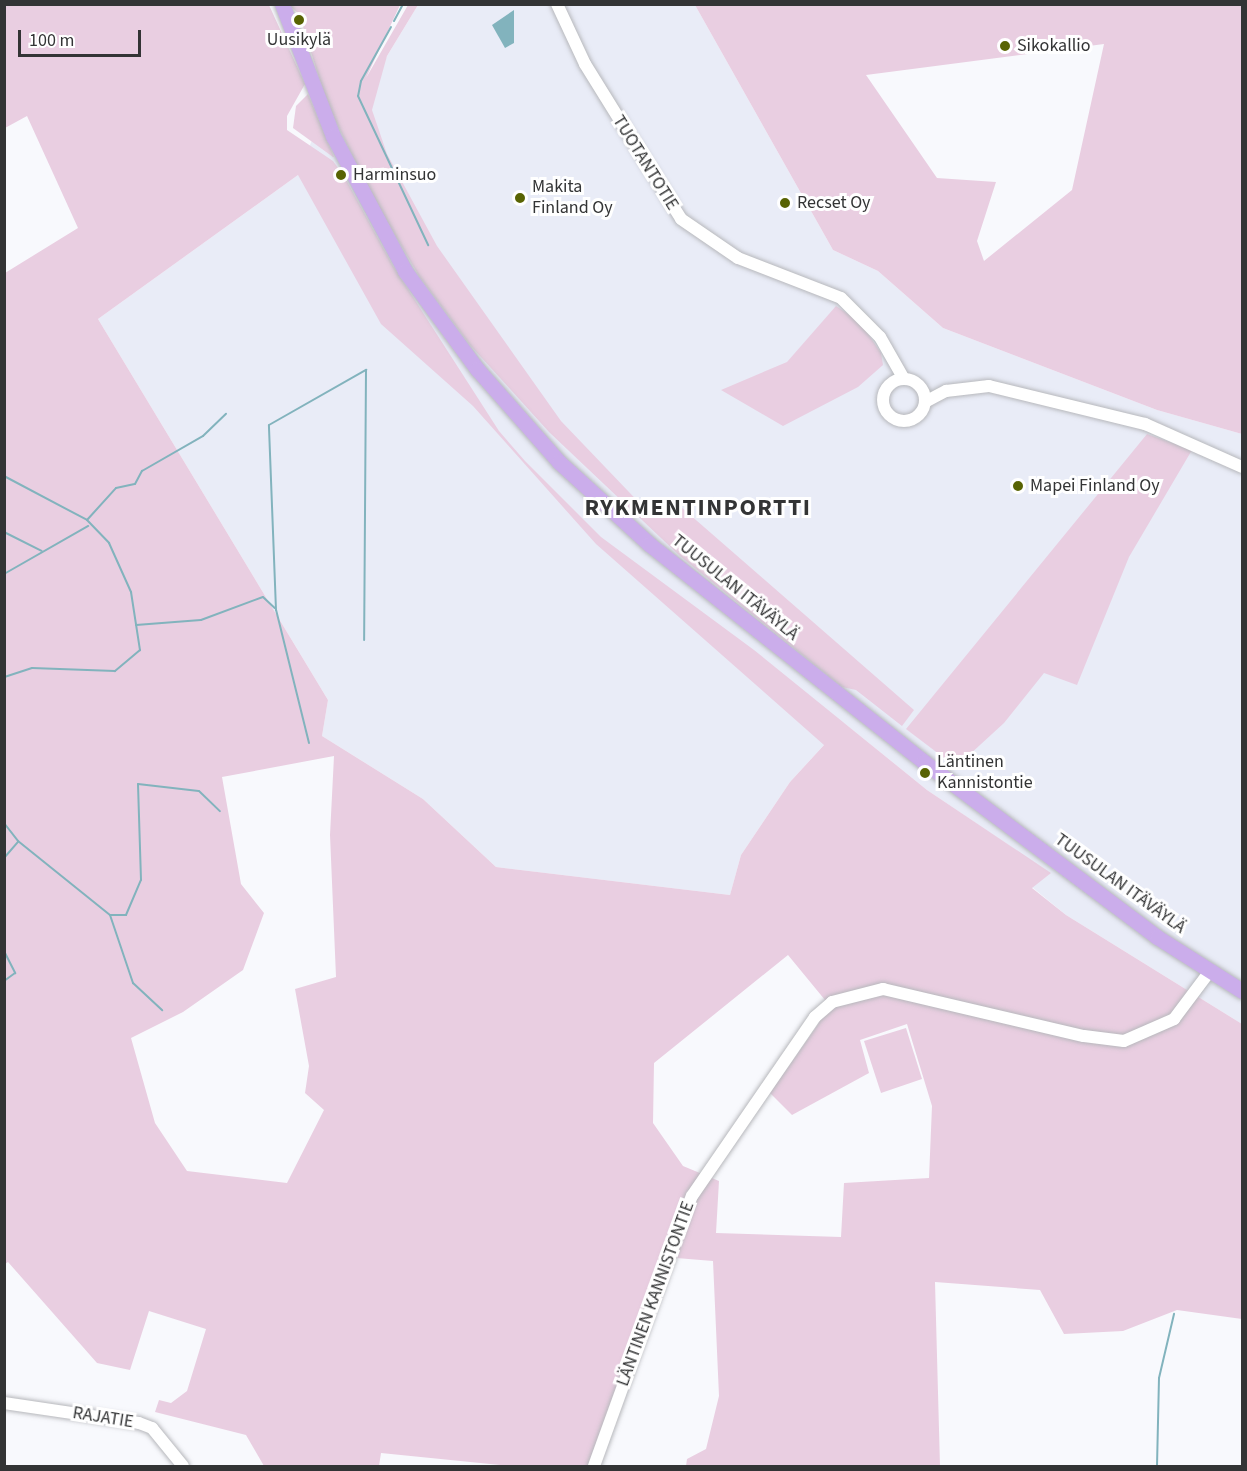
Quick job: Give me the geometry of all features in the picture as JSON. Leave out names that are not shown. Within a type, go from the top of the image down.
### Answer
[{"type":"main road","name":"TUUSULAN ITÄVÄYLÄ","points":[[282,4],[333,136],[400,263],[477,369],[559,462],[649,544],[917,756],[1157,937],[1242,991]]},
{"type":"street","name":"TUOTANTOTIE","points":[[556,4],[585,64],[681,219],[738,258],[841,298],[864,317],[904,378]]},
{"type":"street","points":[[892,358],[890,384],[884,402],[894,418],[913,418],[925,402],[946,391]]},
{"type":"street","points":[[890,384],[904,378],[922,388],[946,391],[989,386],[1144,424],[1242,468]]},
{"type":"street","points":[[922,388],[925,402]]},
{"type":"street","name":"LÄNTINEN KANNISTONTIE","points":[[594,1467],[692,1196],[815,1017],[832,1002],[883,989],[1084,1036],[1124,1041],[1174,1019],[1210,971]]},
{"type":"street","name":"RAJATIE","points":[[4,1403],[152,1428],[183,1467]]},
{"type":"shaded area","points":[[5,5],[269,5],[305,84],[287,116],[287,130],[333,161],[344,176],[393,266],[499,431],[525,461],[601,537],[754,650],[927,790],[1051,873],[1032,888],[1066,915],[1242,1024],[1242,1319],[1177,1310],[1123,1331],[1064,1334],[1040,1290],[935,1282],[940,1466],[686,1466],[687,1459],[706,1449],[719,1396],[713,1261],[664,1257],[589,1466],[510,1466],[381,1453],[379,1466],[264,1466],[246,1435],[155,1412],[159,1400],[171,1403],[187,1391],[206,1329],[149,1311],[130,1370],[97,1363],[8,1262],[5,1264],[5,273],[78,228],[27,116],[5,128]],"holes":[[[298,175],[381,324],[473,406],[596,544],[824,745],[790,782],[741,855],[730,895],[496,867],[423,799],[322,736],[328,700],[98,319]],[[334,756],[330,835],[336,977],[295,989],[309,1066],[305,1093],[324,1110],[287,1183],[187,1171],[155,1123],[131,1038],[183,1012],[243,970],[264,913],[241,884],[222,777]],[[788,955],[825,1000],[819,1023],[770,1093],[792,1115],[869,1073],[860,1040],[907,1024],[932,1106],[929,1178],[844,1183],[841,1237],[716,1233],[719,1181],[683,1166],[653,1123],[654,1063]]]},
{"type":"shaded area","points":[[289,5],[400,5],[366,78],[408,5],[418,5],[387,56],[372,110],[387,154],[437,246],[561,421],[651,515],[673,500],[914,710],[902,726],[856,690],[842,687],[680,556],[549,432],[470,345],[419,276],[370,192],[327,103],[299,14]]},
{"type":"shaded area","points":[[418,5],[695,5],[833,250],[878,271],[943,328],[1157,410],[1242,434],[1242,1024],[1066,915],[1032,887],[1050,873],[927,790],[844,723],[790,782],[741,855],[730,895],[496,867],[423,799],[322,736],[328,700],[98,319],[298,175],[327,103],[376,83],[387,56]]},
{"type":"shaded area","points":[[695,5],[1242,5],[1242,434],[1157,410],[943,328],[878,271],[833,250]],"holes":[[[1104,44],[1072,190],[984,261],[977,241],[996,182],[937,178],[866,75]]]},
{"type":"shaded area","points":[[308,94],[334,157],[293,128],[296,106]]},
{"type":"shaded area","points":[[836,306],[860,322],[881,353],[883,365],[858,387],[783,426],[721,390],[787,362]]},
{"type":"shaded area","points":[[1147,434],[1192,450],[1129,557],[1077,685],[1044,673],[1004,723],[956,767],[906,729]]},
{"type":"shaded area","points":[[906,1028],[922,1079],[881,1093],[864,1041]]},
{"type":"water","points":[[514,10],[514,43],[505,48],[492,25]]},
{"type":"waterway","points":[[394,21],[403,4]]},
{"type":"waterway","points":[[391,27],[361,81],[358,96],[428,245]]},
{"type":"waterway","points":[[309,743],[276,610],[269,425],[366,370],[364,640]]},
{"type":"waterway","points":[[87,520],[116,488],[135,484],[142,471],[203,436],[226,414]]},
{"type":"waterway","points":[[4,476],[87,520],[109,543],[131,592],[140,650],[115,671],[32,668],[4,677]]},
{"type":"waterway","points":[[4,574],[88,526]]},
{"type":"waterway","points":[[4,532],[42,551]]},
{"type":"waterway","points":[[136,625],[201,620],[263,597],[275,608]]},
{"type":"waterway","points":[[110,915],[126,915],[141,880],[138,784],[199,791],[220,811]]},
{"type":"waterway","points":[[4,823],[18,841],[110,915],[133,983],[162,1010]]},
{"type":"waterway","points":[[4,858],[18,842]]},
{"type":"waterway","points":[[4,951],[15,973],[4,981]]},
{"type":"waterway","points":[[1157,1466],[1159,1378],[1174,1314]]},
{"type":"place","name":"Uusikylä","points":[[299,20]]},
{"type":"place","name":"Sikokallio","points":[[1005,46]]},
{"type":"place","name":"Harminsuo","points":[[341,175]]},
{"type":"place","name":"Makita Finland Oy","points":[[520,198]]},
{"type":"place","name":"Recset Oy","points":[[785,203]]},
{"type":"place","name":"Mapei Finland Oy","points":[[1018,486]]},
{"type":"place","name":"Läntinen Kannistontie","points":[[925,773]]},
{"type":"district","name":"RYKMENTINPORTTI","points":[[698,508]]}]
